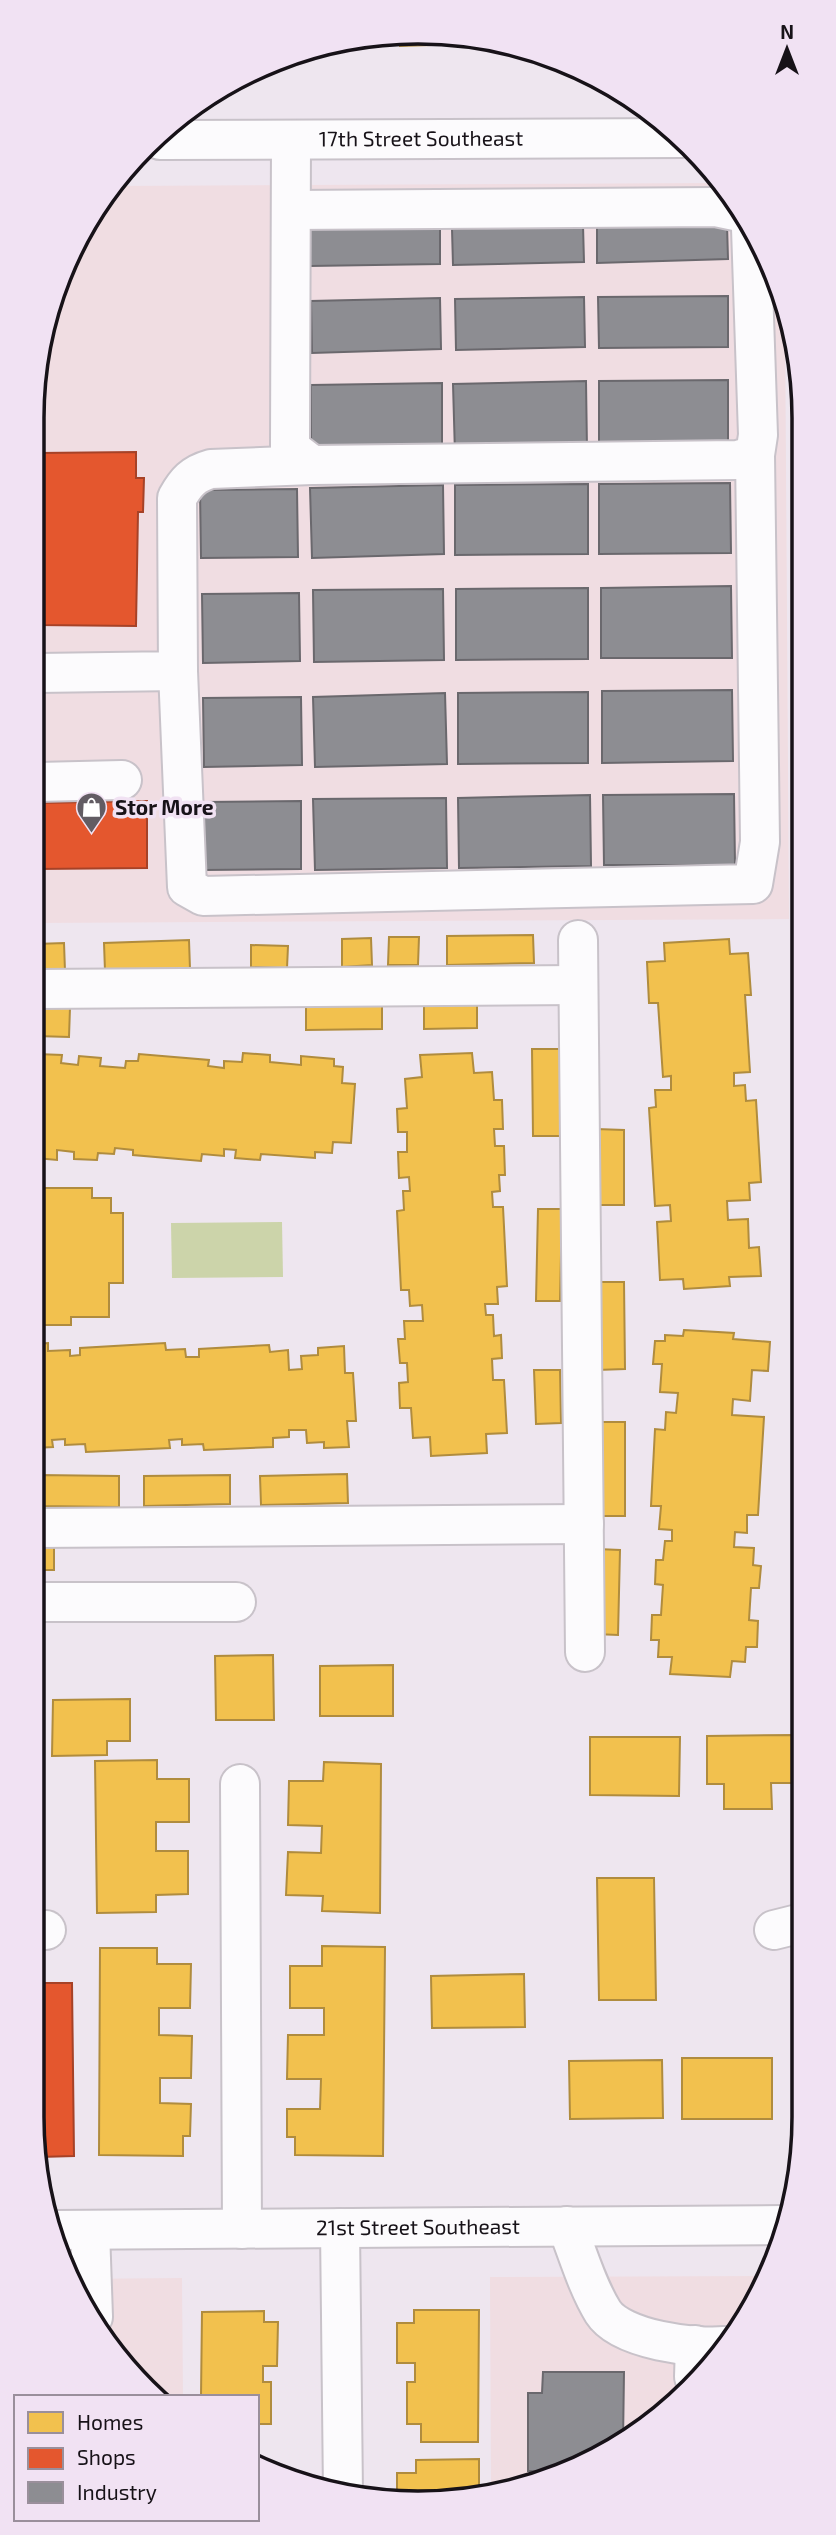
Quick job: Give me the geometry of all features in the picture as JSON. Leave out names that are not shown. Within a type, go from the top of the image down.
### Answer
[{"type":"street","name":"17th Street Southeast","points":[[168,140],[666,138]]},
{"type":"street","points":[[291,140],[290,448],[312,465]]},
{"type":"street","points":[[291,210],[715,207],[729,210]]},
{"type":"street","points":[[752,248],[758,435],[755,455],[760,842],[753,884],[203,895],[187,887],[178,671],[177,498],[187,480],[211,469],[312,465],[738,460],[755,455]]},
{"type":"street","points":[[44,673],[178,671]]},
{"type":"street","points":[[44,782],[122,780]]},
{"type":"street","points":[[578,940],[585,1652]]},
{"type":"street","points":[[44,989],[578,985]]},
{"type":"street","points":[[44,1528],[584,1524]]},
{"type":"street","points":[[44,1602],[236,1602]]},
{"type":"street","points":[[240,1784],[242,2229]]},
{"type":"street","name":"21st Street Southeast","points":[[72,2230],[776,2225]]},
{"type":"street","points":[[566,2226],[604,2314],[616,2324],[646,2337],[705,2356]]},
{"type":"street","points":[[340,2228],[343,2483]]},
{"type":"street","points":[[72,2230],[87,2291]]},
{"type":"shaded area","points":[[709,183],[754,252],[772,298],[785,346],[789,919],[44,923],[44,418],[47,369],[57,321],[72,275],[94,231],[124,186]]},
{"type":"shaded area","points":[[757,2276],[715,2345],[683,2382],[646,2414],[584,2453],[538,2471],[491,2484],[490,2277]]},
{"type":"shaded area","points":[[182,2278],[183,2395],[168,2395],[137,2364],[107,2325],[80,2279]]},
{"type":"green space","points":[[282,1222],[283,1277],[172,1278],[171,1223]]},
{"type":"building: Homes","points":[[400,45],[431,45],[431,45]]},
{"type":"building: Homes","points":[[533,935],[534,963],[447,965],[447,936]]},
{"type":"building: Homes","points":[[389,937],[419,937],[418,965],[388,965]]},
{"type":"building: Homes","points":[[371,938],[372,965],[342,967],[342,939]]},
{"type":"building: Homes","points":[[729,939],[730,954],[748,953],[751,995],[745,995],[750,1072],[734,1073],[734,1086],[745,1085],[746,1101],[756,1100],[761,1182],[749,1183],[750,1200],[727,1201],[728,1220],[748,1219],[749,1248],[759,1247],[761,1276],[729,1277],[730,1286],[684,1289],[683,1279],[660,1280],[657,1222],[671,1221],[670,1205],[655,1206],[649,1108],[656,1107],[655,1090],[671,1090],[671,1076],[663,1077],[658,1003],[649,1003],[647,962],[665,961],[664,943]]},
{"type":"building: Homes","points":[[189,940],[190,969],[105,971],[104,943]]},
{"type":"building: Homes","points":[[64,943],[65,971],[44,971],[44,944]]},
{"type":"building: Homes","points":[[251,945],[288,946],[287,968],[251,967]]},
{"type":"building: Homes","points":[[477,1000],[477,1028],[424,1029],[424,1001]]},
{"type":"building: Homes","points":[[382,1002],[382,1029],[306,1030],[306,1003]]},
{"type":"building: Homes","points":[[44,1008],[70,1008],[69,1037],[44,1036]]},
{"type":"building: Homes","points":[[532,1049],[561,1049],[561,1136],[533,1136]]},
{"type":"building: Homes","points":[[243,1053],[270,1055],[270,1062],[301,1065],[301,1056],[334,1059],[334,1066],[343,1067],[342,1083],[355,1084],[351,1143],[333,1142],[332,1153],[315,1152],[315,1158],[261,1154],[260,1160],[235,1158],[236,1150],[224,1149],[224,1156],[202,1154],[201,1161],[133,1155],[133,1150],[115,1148],[114,1154],[98,1153],[97,1160],[74,1159],[74,1152],[57,1150],[57,1160],[44,1159],[44,1054],[62,1055],[61,1063],[78,1065],[79,1056],[101,1058],[100,1066],[125,1068],[126,1061],[138,1061],[139,1054],[209,1060],[208,1066],[224,1068],[224,1061],[242,1062]]},
{"type":"building: Homes","points":[[472,1053],[474,1073],[492,1072],[494,1100],[502,1100],[503,1129],[494,1129],[495,1146],[504,1146],[505,1175],[499,1175],[500,1191],[492,1192],[493,1207],[503,1207],[507,1286],[497,1287],[498,1304],[485,1304],[486,1315],[493,1315],[494,1336],[501,1335],[502,1358],[492,1359],[493,1380],[504,1380],[507,1433],[486,1434],[487,1453],[431,1456],[430,1437],[413,1438],[411,1408],[400,1408],[399,1383],[408,1382],[407,1363],[400,1363],[398,1339],[405,1339],[404,1321],[423,1321],[422,1305],[410,1306],[409,1290],[401,1290],[397,1211],[404,1210],[403,1191],[410,1191],[409,1177],[399,1178],[398,1152],[407,1152],[407,1132],[398,1132],[397,1109],[407,1108],[405,1079],[422,1077],[420,1055]]},
{"type":"building: Homes","points":[[596,1129],[624,1130],[624,1205],[596,1205]]},
{"type":"building: Homes","points":[[44,1188],[92,1188],[92,1198],[111,1198],[111,1213],[123,1213],[123,1283],[109,1283],[109,1317],[71,1317],[71,1325],[44,1325]]},
{"type":"building: Homes","points":[[538,1209],[562,1209],[560,1301],[536,1301]]},
{"type":"building: Homes","points":[[596,1282],[624,1282],[625,1369],[597,1370]]},
{"type":"building: Homes","points":[[684,1330],[734,1333],[733,1339],[770,1342],[768,1371],[752,1370],[750,1401],[733,1399],[732,1415],[764,1417],[758,1515],[747,1515],[747,1533],[735,1532],[734,1547],[754,1548],[753,1565],[761,1566],[759,1588],[751,1588],[749,1620],[758,1621],[757,1647],[746,1647],[745,1662],[732,1661],[730,1677],[670,1674],[672,1657],[658,1657],[659,1640],[651,1640],[652,1615],[661,1615],[663,1585],[655,1584],[656,1560],[663,1560],[665,1541],[672,1541],[672,1530],[659,1529],[661,1506],[651,1506],[655,1429],[665,1430],[666,1412],[676,1413],[678,1393],[660,1392],[662,1364],[653,1364],[655,1341],[665,1341],[665,1335],[683,1336]]},
{"type":"building: Homes","points":[[44,1343],[48,1343],[48,1351],[70,1350],[70,1356],[80,1355],[80,1348],[165,1343],[166,1350],[185,1349],[186,1357],[199,1357],[199,1349],[269,1345],[270,1352],[288,1350],[289,1370],[302,1369],[301,1356],[318,1355],[318,1348],[344,1346],[345,1373],[353,1373],[356,1421],[347,1421],[349,1447],[324,1448],[324,1442],[307,1443],[306,1430],[289,1430],[289,1437],[273,1438],[273,1447],[204,1450],[203,1444],[182,1445],[182,1439],[169,1440],[170,1448],[86,1452],[85,1444],[65,1445],[65,1439],[52,1440],[53,1447],[44,1447]]},
{"type":"building: Homes","points":[[534,1370],[560,1370],[561,1423],[536,1424]]},
{"type":"building: Homes","points":[[596,1422],[625,1422],[625,1516],[596,1516]]},
{"type":"building: Homes","points":[[347,1474],[348,1503],[261,1505],[260,1476]]},
{"type":"building: Homes","points":[[44,1475],[119,1476],[119,1507],[44,1506]]},
{"type":"building: Homes","points":[[230,1475],[230,1504],[144,1506],[144,1476]]},
{"type":"building: Homes","points":[[44,1540],[54,1541],[54,1570],[44,1570]]},
{"type":"building: Homes","points":[[597,1549],[620,1550],[618,1635],[595,1634]]},
{"type":"building: Homes","points":[[273,1655],[274,1720],[216,1720],[215,1656]]},
{"type":"building: Homes","points":[[393,1665],[393,1716],[320,1716],[320,1666]]},
{"type":"building: Homes","points":[[130,1699],[130,1741],[107,1741],[107,1755],[52,1756],[53,1700]]},
{"type":"building: Homes","points":[[792,1735],[792,1783],[771,1783],[772,1809],[724,1809],[724,1784],[707,1784],[707,1736]]},
{"type":"building: Homes","points":[[590,1737],[680,1737],[679,1796],[590,1795]]},
{"type":"building: Homes","points":[[157,1760],[157,1779],[189,1779],[189,1822],[156,1822],[156,1851],[188,1851],[188,1894],[156,1895],[156,1912],[97,1913],[95,1761]]},
{"type":"building: Homes","points":[[324,1762],[381,1764],[380,1913],[322,1911],[323,1896],[286,1895],[288,1852],[321,1853],[322,1826],[288,1825],[289,1781],[323,1781]]},
{"type":"building: Homes","points":[[597,1878],[654,1878],[656,2000],[599,2000]]},
{"type":"building: Homes","points":[[322,1946],[385,1947],[383,2156],[295,2155],[295,2137],[287,2137],[287,2109],[320,2109],[321,2079],[287,2079],[288,2035],[324,2035],[324,2008],[290,2008],[290,1966],[322,1966]]},
{"type":"building: Homes","points":[[100,1948],[157,1948],[157,1964],[191,1964],[190,2008],[159,2008],[159,2035],[192,2036],[191,2078],[160,2078],[160,2103],[191,2104],[190,2136],[183,2136],[183,2156],[99,2155]]},
{"type":"building: Homes","points":[[524,1974],[525,2027],[432,2028],[431,1976]]},
{"type":"building: Homes","points":[[682,2058],[772,2058],[772,2119],[682,2119]]},
{"type":"building: Homes","points":[[662,2060],[663,2118],[570,2119],[569,2061]]},
{"type":"building: Homes","points":[[414,2310],[479,2310],[478,2442],[421,2442],[421,2424],[407,2424],[407,2382],[415,2382],[415,2363],[397,2363],[397,2323],[414,2323]]},
{"type":"building: Homes","points":[[264,2311],[264,2322],[278,2322],[277,2366],[263,2366],[263,2382],[271,2382],[271,2424],[259,2424],[259,2395],[201,2395],[202,2312]]},
{"type":"building: Homes","points":[[479,2459],[479,2486],[442,2490],[397,2490],[397,2473],[416,2473],[416,2460]]},
{"type":"building: Shops","points":[[136,452],[136,478],[144,478],[143,512],[138,512],[136,626],[44,625],[44,453]]},
{"type":"building: Shops","name":"Stor More","points":[[147,801],[147,868],[44,869],[44,803]]},
{"type":"building: Shops","points":[[44,1983],[72,1983],[74,2156],[46,2157]]},
{"type":"building: Industry","points":[[727,224],[728,259],[597,263],[597,227]]},
{"type":"building: Industry","points":[[583,225],[584,262],[453,265],[452,229]]},
{"type":"building: Industry","points":[[440,228],[440,264],[310,266],[310,229]]},
{"type":"building: Industry","points":[[728,296],[728,347],[599,348],[598,297]]},
{"type":"building: Industry","points":[[584,297],[585,347],[456,350],[455,299]]},
{"type":"building: Industry","points":[[440,298],[441,349],[312,353],[311,301]]},
{"type":"building: Industry","points":[[728,380],[728,450],[599,452],[599,381]]},
{"type":"building: Industry","points":[[586,381],[587,450],[455,454],[453,384]]},
{"type":"building: Industry","points":[[442,383],[442,453],[311,455],[311,385]]},
{"type":"building: Industry","points":[[730,483],[731,553],[599,554],[599,484]]},
{"type":"building: Industry","points":[[588,484],[588,554],[455,555],[455,485]]},
{"type":"building: Industry","points":[[443,485],[444,554],[312,558],[310,488]]},
{"type":"building: Industry","points":[[297,489],[298,557],[201,558],[200,490]]},
{"type":"building: Industry","points":[[731,586],[732,658],[601,658],[601,588]]},
{"type":"building: Industry","points":[[588,588],[588,659],[456,660],[456,589]]},
{"type":"building: Industry","points":[[443,589],[444,660],[314,662],[313,590]]},
{"type":"building: Industry","points":[[299,593],[300,661],[203,663],[202,594]]},
{"type":"building: Industry","points":[[732,690],[733,761],[602,763],[602,691]]},
{"type":"building: Industry","points":[[588,692],[588,763],[458,764],[458,693]]},
{"type":"building: Industry","points":[[445,693],[447,764],[315,767],[313,697]]},
{"type":"building: Industry","points":[[301,697],[302,765],[204,767],[203,698]]},
{"type":"building: Industry","points":[[734,794],[735,865],[604,865],[603,795]]},
{"type":"building: Industry","points":[[590,795],[591,866],[459,868],[458,798]]},
{"type":"building: Industry","points":[[446,798],[447,868],[315,870],[313,799]]},
{"type":"building: Industry","points":[[301,801],[301,869],[204,870],[204,802]]},
{"type":"building: Industry","points":[[543,2372],[624,2372],[623,2430],[561,2463],[538,2471],[528,2471],[528,2393],[542,2393]]},
{"type":"place","name":"Stor More","points":[[92,835]]}]
